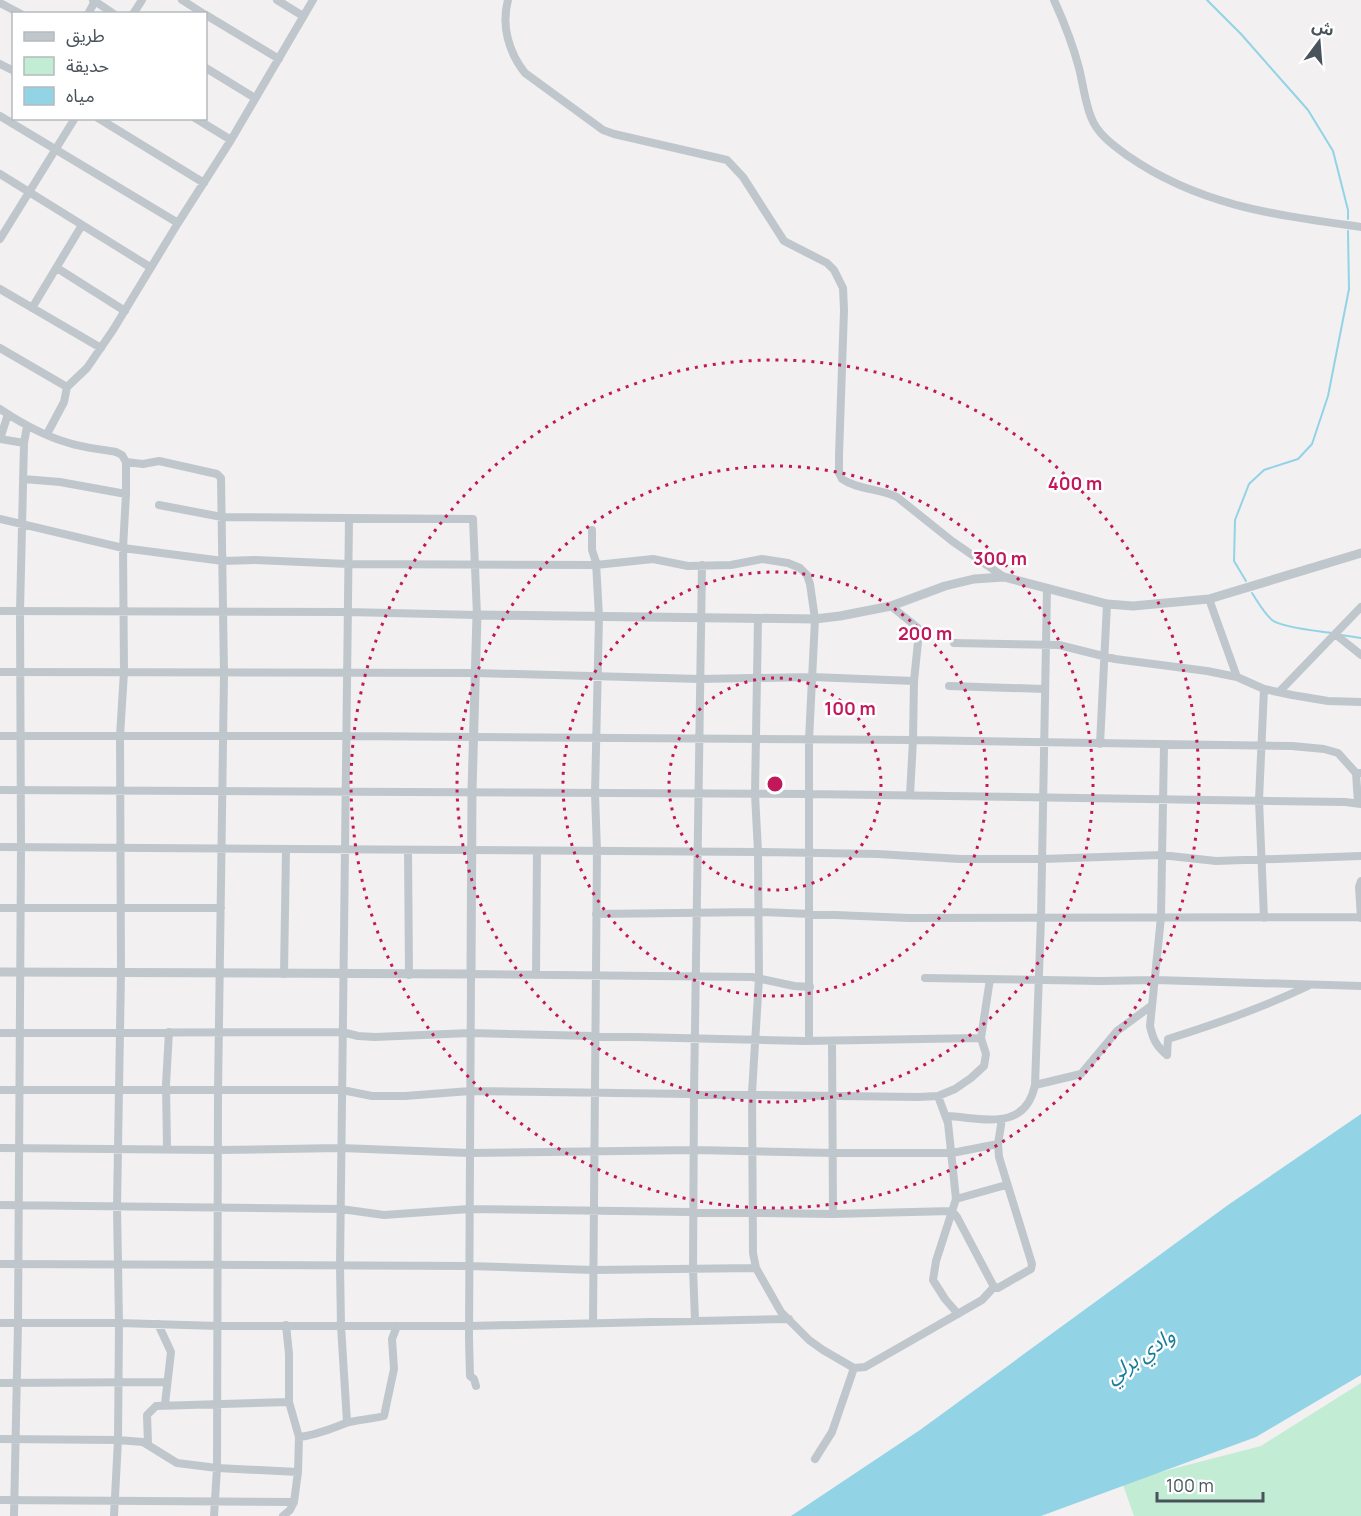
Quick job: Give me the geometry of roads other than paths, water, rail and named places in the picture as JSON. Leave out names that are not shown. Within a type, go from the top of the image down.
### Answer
[{"type":"street","points":[[182,0],[202,12]]},
{"type":"street","points":[[278,0],[303,16]]},
{"type":"street","points":[[47,434],[64,402],[68,387],[87,368],[125,311],[150,267],[231,140],[313,0]]},
{"type":"street","points":[[508,0],[506,35],[517,63],[525,73],[603,130],[727,160],[743,177],[784,241],[827,263],[834,270],[843,288],[844,310],[839,455],[839,473],[842,479],[856,486],[890,493],[897,497],[952,541],[1004,577]]},
{"type":"street","points":[[1054,0],[1070,35],[1091,118],[1112,144],[1172,183],[1220,201],[1300,218],[1361,227]]},
{"type":"street","points":[[0,1],[18,12]]},
{"type":"street","points":[[94,1],[111,12]]},
{"type":"street","points":[[207,15],[279,59]]},
{"type":"street","points":[[207,70],[255,98]]},
{"type":"street","points":[[0,116],[178,223]]},
{"type":"street","points":[[0,239],[74,120]]},
{"type":"street","points":[[101,120],[204,183]]},
{"type":"street","points":[[198,120],[231,140]]},
{"type":"street","points":[[0,174],[150,267]]},
{"type":"street","points":[[32,308],[82,225]]},
{"type":"street","points":[[57,268],[125,311]]},
{"type":"street","points":[[0,289],[101,348]]},
{"type":"street","points":[[0,348],[68,387]]},
{"type":"street","points":[[0,409],[27,426],[71,444],[116,452],[122,455],[126,462],[123,548],[124,672],[120,736],[121,972],[117,1148],[118,1440],[114,1516]]},
{"type":"street","points":[[8,414],[0,439],[24,443]]},
{"type":"street","points":[[14,1516],[18,1323],[22,672],[20,611],[24,443],[27,426]]},
{"type":"street","points":[[126,462],[143,464],[159,461],[220,476],[224,674],[218,1091],[217,1468],[214,1516]]},
{"type":"street","points":[[23,479],[60,482],[126,494]]},
{"type":"street","points":[[159,505],[222,517],[473,519],[477,615],[472,791],[469,1326],[470,1376],[474,1379],[476,1386]]},
{"type":"street","points":[[347,1422],[340,1266],[349,518]]},
{"type":"street","points":[[0,519],[123,548],[223,561],[596,566],[653,560],[687,566],[731,565],[776,560],[794,565],[807,575],[813,596],[815,619],[809,740],[809,1041]]},
{"type":"street","points":[[592,530],[599,617],[595,794],[597,851],[593,1322]]},
{"type":"street","points":[[0,611],[347,612],[815,619],[891,606],[945,586],[974,579],[1004,577],[1107,604],[1133,606],[1209,599],[1361,553]]},
{"type":"street","points":[[695,1320],[694,1093],[702,565]]},
{"type":"street","points":[[946,1116],[1002,1119],[1013,1117],[1022,1112],[1035,1085],[1041,918],[1047,588]]},
{"type":"street","points":[[1209,599],[1237,677]]},
{"type":"street","points":[[1100,744],[1107,604]]},
{"type":"street","points":[[891,606],[918,628],[919,636],[914,681],[910,795]]},
{"type":"street","points":[[1279,692],[1361,607]]},
{"type":"street","points":[[758,619],[755,794],[759,978],[752,1093],[752,1246],[756,1268],[774,1302],[809,1340],[854,1368],[873,1365],[982,1300],[994,1287],[998,1288],[1030,1269],[1032,1265],[1006,1185],[998,1144],[1002,1119]]},
{"type":"street","points":[[1335,634],[1361,655]]},
{"type":"street","points":[[954,643],[1045,644],[1075,648],[1104,656],[1237,677],[1264,689],[1279,692],[1328,701],[1361,702]]},
{"type":"street","points":[[0,672],[476,673],[700,678],[812,677],[914,681]]},
{"type":"street","points":[[949,686],[1044,689]]},
{"type":"street","points":[[1264,689],[1259,800],[1264,918]]},
{"type":"street","points":[[0,736],[913,740],[1292,746],[1324,749],[1338,753],[1359,773],[1359,804],[1162,798],[910,795],[0,790]]},
{"type":"street","points":[[1164,745],[1161,917],[1150,1026],[1158,1048],[1167,1055],[1168,1040],[1256,1010],[1311,984]]},
{"type":"street","points":[[0,848],[758,852],[878,854],[960,859],[1161,855],[1216,861],[1361,856]]},
{"type":"street","points":[[284,974],[286,849]]},
{"type":"street","points":[[408,850],[409,975]]},
{"type":"street","points":[[536,975],[537,851]]},
{"type":"street","points":[[596,914],[759,912],[909,918],[1361,917],[1361,880]]},
{"type":"street","points":[[0,908],[221,908]]},
{"type":"street","points":[[0,972],[697,976],[759,978],[810,987]]},
{"type":"street","points":[[925,978],[1155,980],[1361,986]]},
{"type":"street","points":[[0,1090],[342,1090],[383,1096],[470,1091],[752,1093],[895,1097],[938,1095],[955,1089],[984,1066],[986,1054],[981,1038],[990,979]]},
{"type":"street","points":[[1035,1085],[1081,1074],[1117,1031],[1151,1006]]},
{"type":"street","points":[[168,1149],[166,1091],[169,1032]]},
{"type":"street","points":[[0,1033],[342,1032],[375,1037],[470,1033],[809,1041],[981,1038]]},
{"type":"street","points":[[832,1041],[833,1214]]},
{"type":"street","points":[[938,1095],[946,1116],[956,1199],[936,1261],[933,1280],[958,1314]]},
{"type":"street","points":[[0,1148],[218,1150],[341,1148],[469,1152],[752,1150],[952,1153],[998,1144]]},
{"type":"street","points":[[956,1199],[1006,1185]]},
{"type":"street","points":[[0,1205],[341,1209],[384,1215],[469,1209],[833,1214],[953,1212]]},
{"type":"street","points":[[953,1212],[994,1287]]},
{"type":"street","points":[[0,1264],[469,1266],[594,1270],[756,1268]]},
{"type":"street","points":[[0,1323],[469,1326],[789,1319]]},
{"type":"street","points":[[158,1324],[171,1352],[165,1404]]},
{"type":"street","points":[[283,1516],[294,1502],[299,1437],[289,1402],[289,1354],[286,1325]]},
{"type":"street","points":[[299,1437],[313,1436],[335,1429],[347,1422],[384,1416],[394,1369],[392,1339],[397,1326]]},
{"type":"street","points":[[815,1460],[832,1432],[854,1368]]},
{"type":"street","points":[[0,1383],[166,1382]]},
{"type":"street","points":[[148,1444],[148,1413],[156,1406],[289,1402]]},
{"type":"street","points":[[0,1439],[118,1440],[148,1444],[177,1463],[217,1468],[298,1472]]},
{"type":"street","points":[[0,1500],[294,1502]]},
{"type":"water","name":"وادي برلي","points":[[1361,1114],[1361,1375],[1256,1437],[1041,1516],[791,1516],[920,1430],[1228,1205]]},
{"type":"waterway","points":[[1207,0],[1241,34],[1308,110],[1333,151],[1348,210],[1348,219]]},
{"type":"waterway","points":[[1246,581],[1234,561],[1235,520],[1249,484],[1264,470],[1298,459],[1312,444],[1328,396],[1349,289],[1348,231]]},
{"type":"waterway","points":[[1252,593],[1266,614],[1277,623],[1332,633]]},
{"type":"waterway","points":[[1341,635],[1361,638]]}]
